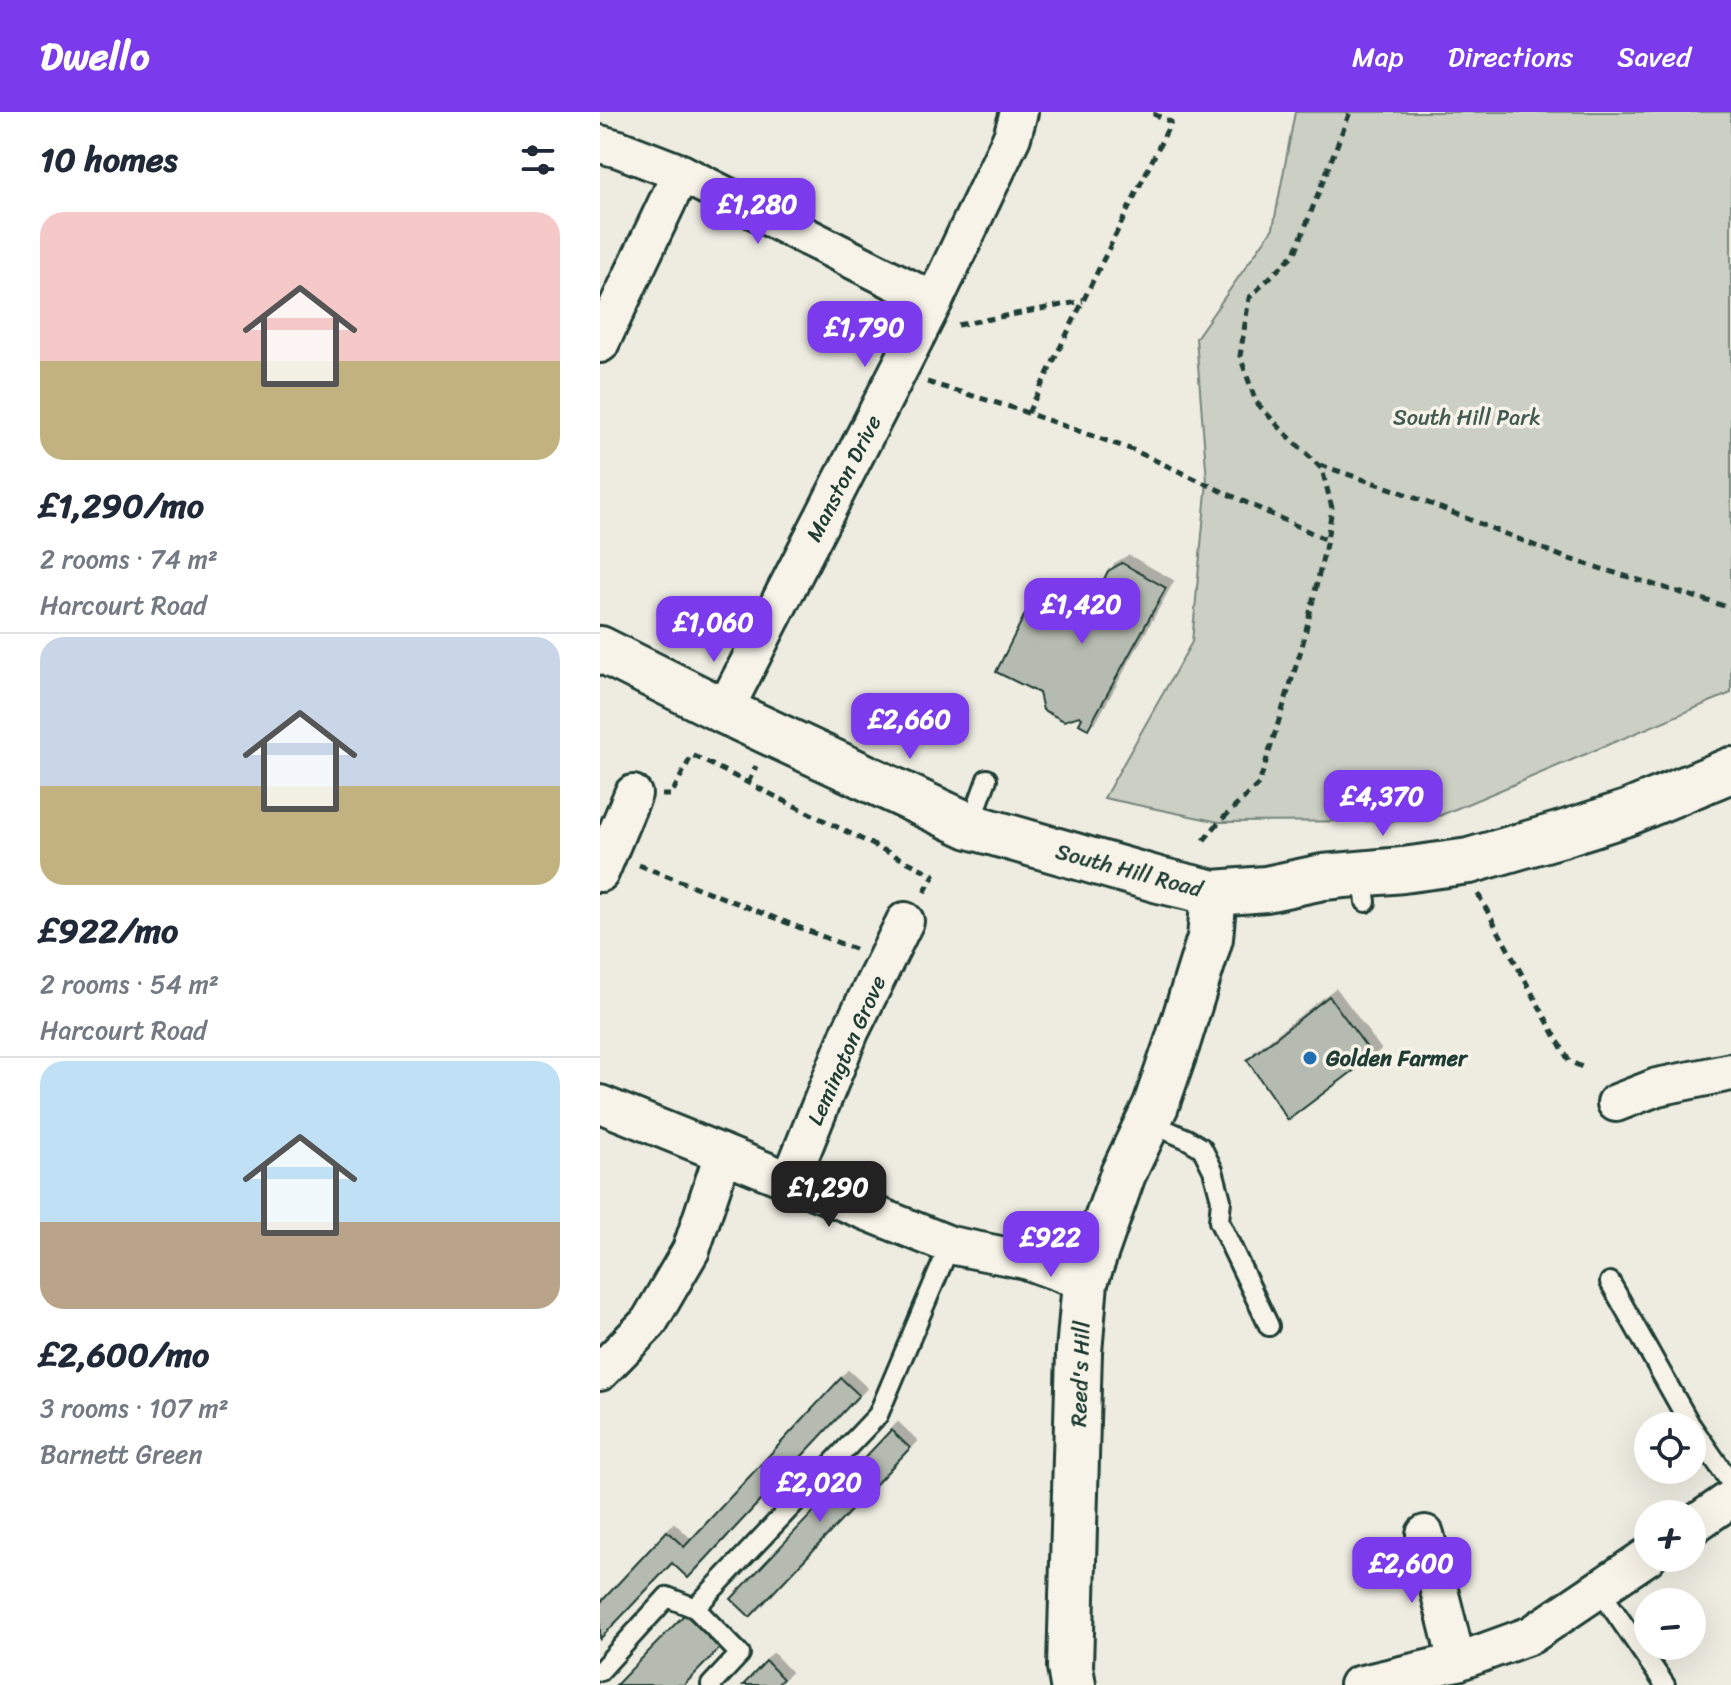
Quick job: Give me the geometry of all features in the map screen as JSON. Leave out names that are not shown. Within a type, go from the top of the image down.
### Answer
[{"type":"street","name":"Manston Drive","points":[[724,711],[939,314],[1012,137],[1019,112]]},
{"type":"street","points":[[600,144],[681,173],[939,314]]},
{"type":"street","points":[[600,344],[681,173]]},
{"type":"street","name":"South Hill Road","points":[[600,649],[724,711],[970,826],[1214,893],[1266,889],[1323,877],[1364,888],[1562,834],[1627,813],[1731,770]]},
{"type":"street","points":[[604,863],[633,794]]},
{"type":"street","name":"Reed's Hill","points":[[1073,1685],[1070,1667],[1079,1352],[1085,1282],[1123,1174],[1156,1105],[1177,1044],[1210,938],[1214,893]]},
{"type":"street","name":"Lemington Grove","points":[[790,1181],[850,1032],[905,921]]},
{"type":"street","points":[[1616,1103],[1657,1087],[1731,1072]]},
{"type":"street","points":[[600,1104],[950,1245],[1025,1260],[1085,1282]]},
{"type":"street","points":[[600,1372],[649,1322],[691,1250],[723,1154]]},
{"type":"street","points":[[1706,1516],[1731,1499]]},
{"type":"street","points":[[1425,1534],[1457,1662]]},
{"type":"street","points":[[1358,1685],[1457,1662],[1531,1635],[1634,1565]]},
{"type":"lane","points":[[970,826],[987,779]]},
{"type":"lane","points":[[1148,1122],[1202,1148],[1213,1170],[1221,1200],[1219,1221],[1269,1326]]},
{"type":"lane","points":[[695,1608],[878,1415],[950,1245]]},
{"type":"lane","points":[[1610,1282],[1684,1412]]},
{"type":"lane","points":[[1706,1447],[1731,1483]]},
{"type":"lane","points":[[1599,1589],[1665,1685]]},
{"type":"lane","points":[[600,1671],[667,1597],[695,1608],[740,1654],[711,1685]]},
{"type":"path","points":[[1028,413],[1171,122],[1149,112]]},
{"type":"path","points":[[1322,469],[1256,402],[1240,356],[1249,298],[1295,253],[1350,112]]},
{"type":"path","points":[[939,314],[1083,301]]},
{"type":"path","points":[[926,382],[1133,450],[1327,540]]},
{"type":"path","points":[[1204,840],[1259,784],[1302,647],[1332,508],[1319,465],[1398,491],[1566,558],[1731,608]]},
{"type":"path","points":[[633,794],[671,795],[692,755],[934,875],[905,921]]},
{"type":"path","points":[[604,863],[885,962]]},
{"type":"path","points":[[1476,889],[1569,1061],[1584,1068]]},
{"type":"green space","name":"South Hill Park","points":[[1295,112],[1731,112],[1731,693],[1427,821],[1219,822],[1104,798],[1192,642],[1207,481],[1196,338],[1273,228]]},
{"type":"building","points":[[1122,563],[1166,588],[1088,729],[1079,724],[1082,718],[1079,716],[1064,721],[1043,710],[1039,693],[996,672],[1031,602],[1080,627],[1108,571]]},
{"type":"building","name":"Golden Farmer","points":[[1329,996],[1373,1056],[1288,1120],[1247,1060]]},
{"type":"building","points":[[841,1378],[859,1395],[688,1578],[672,1563],[600,1639],[600,1603],[667,1531],[684,1547]]},
{"type":"building","points":[[891,1430],[910,1448],[750,1617],[731,1599]]},
{"type":"building","points":[[685,1614],[720,1648],[684,1685],[616,1685]]},
{"type":"building","points":[[766,1661],[783,1679],[777,1685],[743,1685]]},
{"type":"place","name":"Golden Farmer","points":[[1310,1058]]}]
